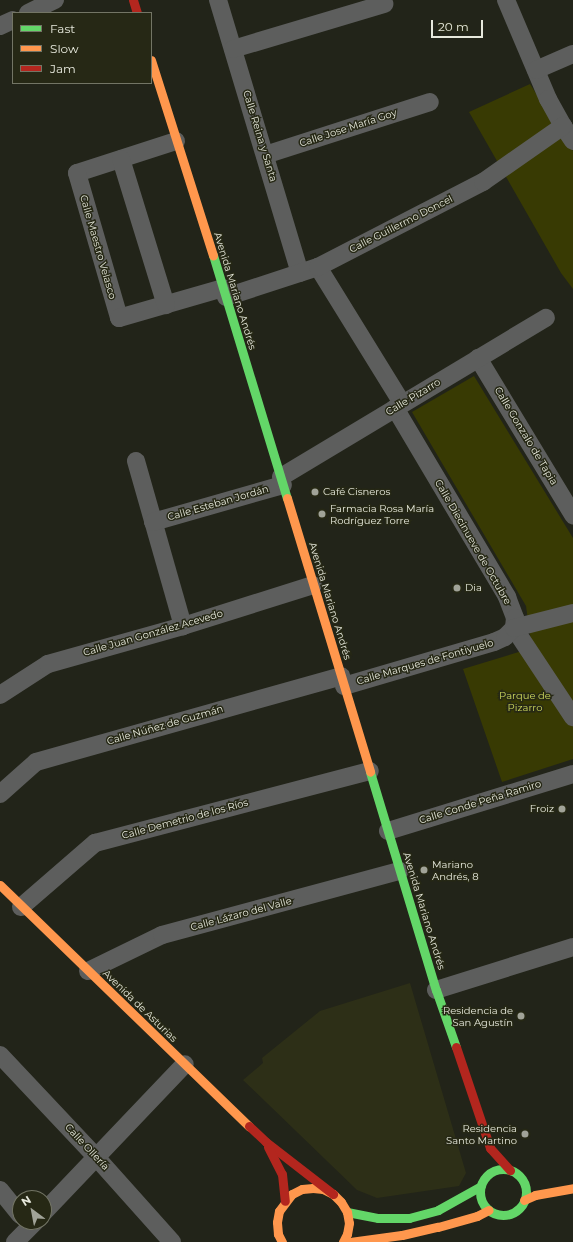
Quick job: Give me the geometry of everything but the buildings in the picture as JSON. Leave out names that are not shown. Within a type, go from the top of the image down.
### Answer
[{"type":"main road","points":[[132,0],[136,12]]},
{"type":"main road","name":"Avenida Mariano Andrés","points":[[152,63],[282,481],[436,990],[490,1148],[488,1174]]},
{"type":"main road","name":"Avenida de Asturias","points":[[0,886],[266,1142],[333,1194],[341,1202],[347,1212]]},
{"type":"main road","name":"Avenida de Asturias","points":[[266,1142],[282,1174],[285,1201]]},
{"type":"main road","name":"Avenida Mariano Andrés","points":[[490,1148],[510,1170]]},
{"type":"main road","points":[[524,1200],[525,1188],[523,1182],[520,1177],[510,1170],[502,1169],[488,1174],[481,1186],[481,1199],[489,1210],[495,1213],[509,1214],[515,1211],[524,1200],[535,1195],[573,1188]]},
{"type":"main road","points":[[523,1182],[555,1191]]},
{"type":"main road","points":[[343,1242],[347,1234],[349,1223],[347,1212],[378,1218],[409,1218],[438,1210],[481,1186]]},
{"type":"main road","points":[[278,1239],[278,1217],[285,1201],[292,1194],[302,1189],[313,1188],[323,1189],[333,1194]]},
{"type":"main road","points":[[350,1242],[402,1235],[438,1227],[477,1216],[489,1210]]},
{"type":"street","points":[[30,12],[55,0]]},
{"type":"street","name":"Calle Reina y Santa","points":[[218,0],[300,273]]},
{"type":"street","points":[[506,0],[536,70],[568,134]]},
{"type":"street","points":[[233,49],[384,4]]},
{"type":"street","points":[[0,26],[12,20]]},
{"type":"street","points":[[536,70],[573,54]]},
{"type":"street","name":"Calle Jose María Goy","points":[[265,154],[430,102]]},
{"type":"street","name":"Calle Guillermo Doncel","points":[[224,292],[318,267],[483,182],[502,169],[568,134]]},
{"type":"street","name":"Calle Maestro Velasco","points":[[176,141],[77,173],[119,318],[166,304],[224,292]]},
{"type":"street","points":[[121,159],[166,304]]},
{"type":"street","name":"Calle Diecinueve de Octubre","points":[[318,267],[506,597],[515,618],[514,628],[573,718]]},
{"type":"street","name":"Calle Pizarro","points":[[282,481],[398,406],[546,318]]},
{"type":"street","name":"Calle Gonzalo de Tapia","points":[[478,358],[573,515]]},
{"type":"street","points":[[136,461],[182,626]]},
{"type":"street","name":"Calle Esteban Jordán","points":[[153,522],[282,481]]},
{"type":"street","name":"Calle Juan González Acevedo","points":[[0,695],[48,664],[182,626],[313,585]]},
{"type":"street","name":"Calle Marques de Fontiyuelo","points":[[342,681],[494,642],[505,637],[514,628],[573,613]]},
{"type":"street","name":"Calle Núñez de Guzmán","points":[[0,794],[36,762],[342,681]]},
{"type":"street","name":"Calle Demetrio de los Ríos","points":[[21,907],[95,843],[370,771]]},
{"type":"street","name":"Calle Conde Peña Ramiro","points":[[388,831],[573,774]]},
{"type":"street","name":"Calle Lázaro del Valle","points":[[88,971],[162,935],[400,871]]},
{"type":"street","points":[[436,990],[573,947]]},
{"type":"street","name":"Calle Ollería","points":[[0,1055],[96,1157],[172,1242]]},
{"type":"street","points":[[52,1204],[184,1064]]},
{"type":"street","points":[[0,1190],[12,1203]]},
{"type":"street","points":[[15,1242],[22,1230]]},
{"type":"shaded area","points":[[410,983],[466,1173],[459,1186],[377,1198],[357,1190],[243,1080],[263,1063],[262,1058],[320,1011]]},
{"type":"green space","points":[[530,84],[573,151],[573,289],[561,273],[469,112]]},
{"type":"green space","name":"Parque de Pizarro","points":[[474,376],[573,538],[573,759],[502,782],[463,669],[532,648],[526,606],[412,412]]},
{"type":"traffic: fast","points":[[213,255],[287,498]]},
{"type":"traffic: fast","points":[[370,772],[436,990],[456,1047]]},
{"type":"traffic: fast","points":[[503,1169],[516,1173],[522,1179],[526,1192],[522,1205],[516,1211],[503,1215],[490,1211],[484,1205],[480,1192],[484,1179],[490,1173],[503,1169]]},
{"type":"traffic: fast","points":[[347,1212],[378,1218],[409,1218],[438,1210],[481,1186]]},
{"type":"traffic: slow","points":[[152,63],[213,255]]},
{"type":"traffic: slow","points":[[287,498],[370,772]]},
{"type":"traffic: slow","points":[[0,885],[249,1126]]},
{"type":"traffic: slow","points":[[282,1242],[278,1234],[277,1222],[279,1211],[292,1194],[302,1189],[313,1188],[323,1189],[333,1194],[341,1202],[347,1212],[349,1223],[347,1234],[343,1242]]},
{"type":"traffic: slow","points":[[524,1200],[535,1195],[573,1188]]},
{"type":"traffic: slow","points":[[350,1242],[402,1235],[438,1227],[477,1216],[489,1210]]},
{"type":"traffic: jam","points":[[133,0],[137,12]]},
{"type":"traffic: jam","points":[[456,1047],[490,1148],[510,1170]]},
{"type":"traffic: jam","points":[[249,1126],[266,1142],[333,1194]]},
{"type":"traffic: jam","points":[[268,1147],[282,1174],[285,1201]]},
{"type":"place","name":"Café Cisneros","points":[[315,492]]},
{"type":"place","name":"Farmacia Rosa María Rodríguez Torre","points":[[322,514]]},
{"type":"place","name":"Dia","points":[[457,588]]},
{"type":"place","name":"Froiz","points":[[562,809]]},
{"type":"place","name":"Mariano Andrés, 8","points":[[424,870]]},
{"type":"place","name":"Residencia de San Agustín","points":[[521,1016]]},
{"type":"place","name":"Residencia Santo Martino","points":[[525,1134]]}]
